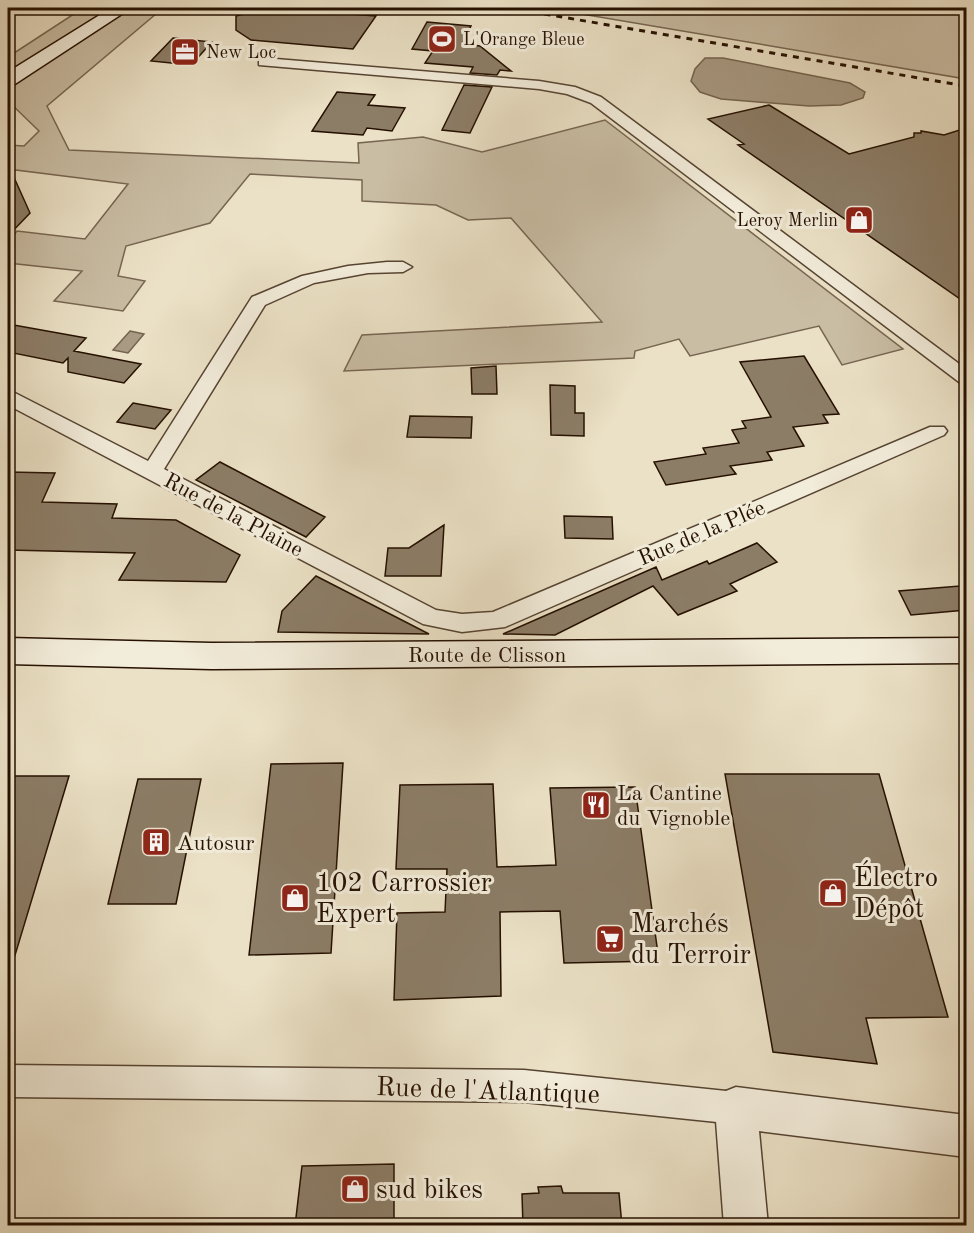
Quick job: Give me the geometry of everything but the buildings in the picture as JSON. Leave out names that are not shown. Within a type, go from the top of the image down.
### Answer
[{"type":"main road","points":[[8,80],[122,8]]},
{"type":"main road","name":"Route de Clisson","points":[[8,651],[212,656],[966,651]]},
{"type":"street","points":[[264,62],[539,85],[570,90],[596,100],[966,378]]},
{"type":"street","points":[[152,471],[258,302],[274,290],[371,266],[403,267]]},
{"type":"street","name":"Rue de la Plaine","points":[[8,397],[431,618],[462,623]]},
{"type":"street","name":"Rue de la Plée","points":[[462,623],[496,621],[938,431]]},
{"type":"street","name":"Rue de l'Atlantique","points":[[8,1081],[524,1086],[736,1108],[966,1136]]},
{"type":"street","points":[[736,1108],[746,1226]]},
{"type":"shaded area","points":[[83,8],[163,8],[47,106],[69,150],[359,163],[358,143],[423,137],[482,152],[605,120],[903,349],[842,365],[819,326],[690,356],[679,339],[635,351],[634,358],[344,371],[362,335],[602,322],[511,218],[468,220],[436,205],[362,201],[362,180],[250,174],[210,223],[126,246],[118,276],[145,281],[123,311],[54,301],[82,271],[8,263],[8,242],[17,231],[85,239],[128,184],[8,169],[8,145],[24,146],[39,131],[8,101],[8,57]]},
{"type":"shaded area","points":[[546,8],[939,8],[966,15],[966,79]]},
{"type":"shaded area","points":[[705,58],[723,58],[850,83],[865,92],[863,98],[841,105],[809,106],[721,99],[700,92],[691,81],[695,69]]},
{"type":"shaded area","points":[[130,331],[144,334],[128,353],[113,350]]},
{"type":"railway","points":[[509,8],[966,86]]},
{"type":"place","name":"L'Orange Bleue","points":[[442,39]]},
{"type":"place","name":"New Loc","points":[[185,52]]},
{"type":"place","name":"Leroy Merlin","points":[[859,220]]},
{"type":"place","name":"La Cantine du Vignoble","points":[[596,805]]},
{"type":"place","name":"Autosur","points":[[156,842]]},
{"type":"place","name":"Électro Dépôt","points":[[833,893]]},
{"type":"place","name":"102 Carrossier Expert","points":[[295,898]]},
{"type":"place","name":"Marchés du Terroir","points":[[610,939]]},
{"type":"place","name":"sud bikes","points":[[355,1189]]}]
